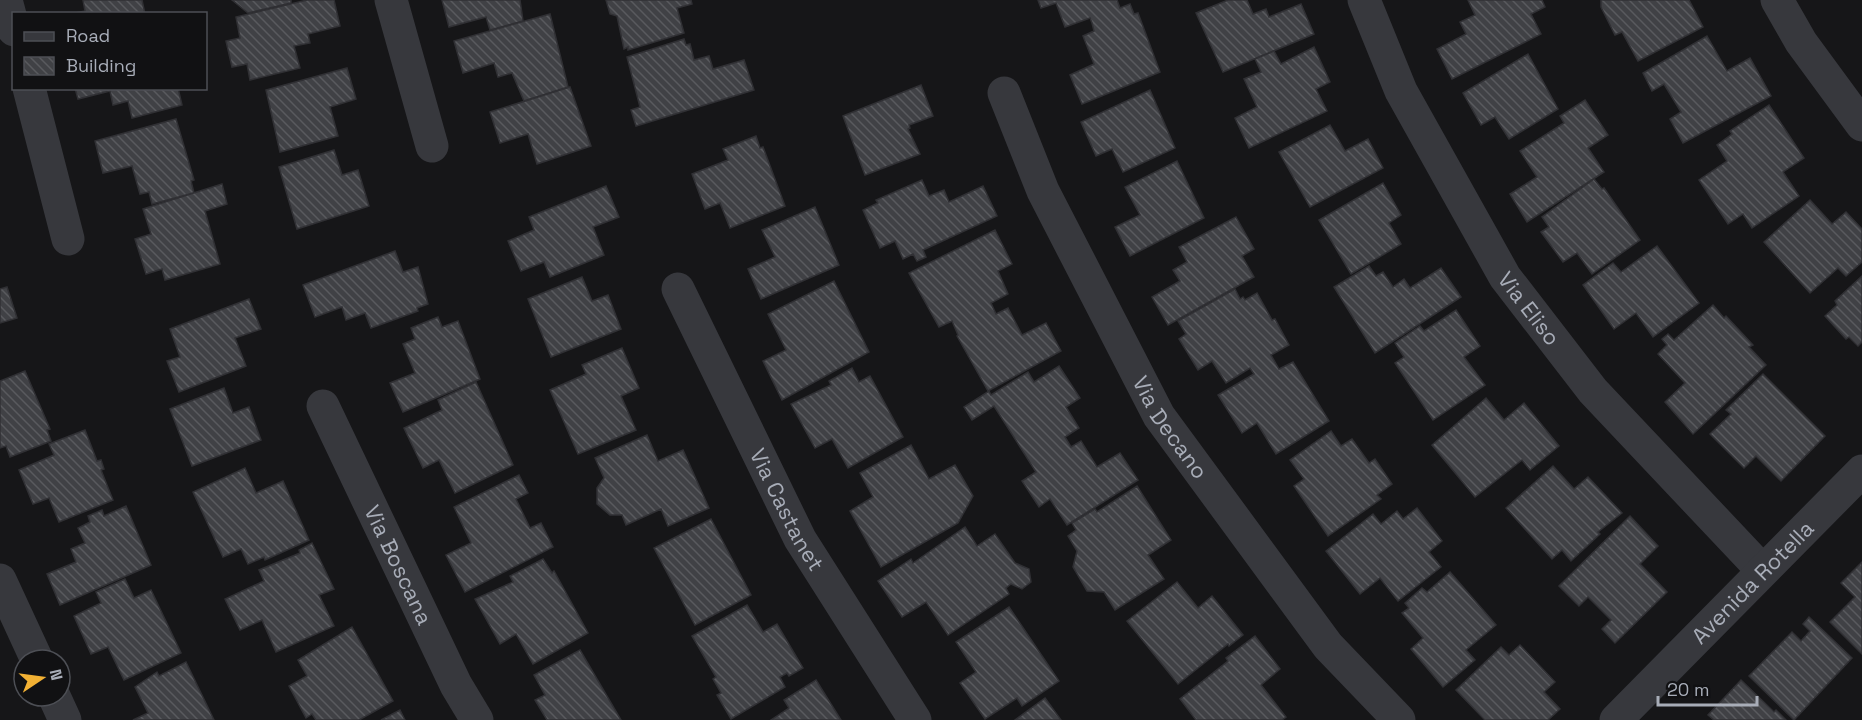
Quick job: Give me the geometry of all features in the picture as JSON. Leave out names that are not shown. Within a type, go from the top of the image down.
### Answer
[{"type":"street","points":[[6,0],[12,22]]},
{"type":"street","points":[[392,0],[432,146]]},
{"type":"street","name":"Via Eliso","points":[[1364,0],[1401,91],[1504,278],[1593,391],[1762,570]]},
{"type":"street","points":[[1777,0],[1801,42],[1862,125]]},
{"type":"street","points":[[30,90],[68,239]]},
{"type":"street","name":"Via Decano","points":[[1004,93],[1043,191],[1159,416],[1328,646],[1399,720]]},
{"type":"street","name":"Via Castanet","points":[[678,289],[800,539],[915,720]]},
{"type":"street","name":"Via Boscana","points":[[323,406],[456,685],[477,720]]},
{"type":"street","name":"Avenida Rotella","points":[[1616,720],[1862,471]]},
{"type":"street","points":[[0,580],[31,648]]},
{"type":"building","points":[[83,0],[142,0],[145,12],[80,12],[85,11]]},
{"type":"building","points":[[232,0],[291,0],[291,3],[248,13]]},
{"type":"building","points":[[307,0],[334,0],[340,26],[308,34],[310,43],[294,46],[300,68],[250,80],[247,64],[232,67],[226,41],[240,38],[236,17]]},
{"type":"building","points":[[442,0],[520,0],[523,21],[490,30],[486,17],[449,27]]},
{"type":"building","points":[[606,0],[691,0],[692,4],[677,8],[684,33],[628,50],[628,47],[624,49],[617,16],[610,14]]},
{"type":"building","points":[[1038,0],[1117,0],[1120,8],[1130,4],[1134,14],[1138,13],[1160,72],[1082,104],[1070,75],[1094,64],[1083,36],[1094,31],[1090,18],[1065,27],[1056,3],[1041,8]]},
{"type":"building","points":[[1228,0],[1247,0],[1253,14],[1266,9],[1269,17],[1301,4],[1314,34],[1223,72],[1196,13]]},
{"type":"building","points":[[1468,0],[1542,0],[1545,7],[1531,14],[1541,34],[1452,79],[1437,49],[1466,34],[1460,22],[1475,15]]},
{"type":"building","points":[[1601,0],[1689,0],[1703,27],[1638,61],[1622,32],[1615,35],[1601,7]]},
{"type":"building","points":[[550,14],[568,87],[524,101],[512,73],[498,77],[494,63],[463,73],[454,41]]},
{"type":"building","points":[[1707,36],[1727,71],[1750,58],[1771,96],[1683,143],[1670,119],[1681,112],[1664,84],[1652,91],[1643,73]]},
{"type":"building","points":[[684,39],[686,45],[690,44],[694,60],[709,56],[713,69],[744,60],[754,90],[636,126],[631,110],[640,107],[627,57]]},
{"type":"building","points":[[1314,47],[1330,82],[1316,89],[1327,111],[1249,148],[1235,118],[1257,107],[1244,79],[1261,72],[1255,59],[1274,51],[1281,64]]},
{"type":"building","points":[[1528,54],[1558,109],[1509,139],[1495,117],[1481,125],[1463,93]]},
{"type":"building","points":[[347,68],[356,99],[330,107],[338,136],[280,152],[266,90]]},
{"type":"building","points":[[921,85],[933,116],[909,125],[908,129],[920,154],[865,175],[843,116]]},
{"type":"building","points":[[570,87],[591,146],[537,164],[528,134],[500,143],[490,112]]},
{"type":"building","points":[[76,90],[178,90],[182,105],[132,118],[128,101],[113,105],[110,91],[78,99]]},
{"type":"building","points":[[1150,90],[1175,148],[1123,172],[1112,149],[1096,156],[1081,122]]},
{"type":"building","points":[[1585,100],[1608,135],[1588,148],[1604,172],[1527,222],[1510,194],[1537,177],[1520,151],[1564,123],[1560,116]]},
{"type":"building","points":[[1769,105],[1804,158],[1783,172],[1799,196],[1752,228],[1743,214],[1728,224],[1699,180],[1727,161],[1717,145],[1732,134],[1730,131]]},
{"type":"building","points":[[176,119],[194,180],[191,181],[194,193],[152,204],[149,192],[140,194],[132,166],[103,173],[95,141]]},
{"type":"building","points":[[1330,125],[1345,151],[1368,139],[1383,168],[1310,207],[1279,152]]},
{"type":"building","points":[[756,136],[760,148],[763,147],[785,206],[730,228],[720,203],[705,209],[692,174],[728,160],[723,149]]},
{"type":"building","points":[[334,150],[342,175],[358,170],[369,206],[297,229],[279,167]]},
{"type":"building","points":[[1177,161],[1204,218],[1130,256],[1115,227],[1140,215],[1125,187]]},
{"type":"building","points":[[1594,179],[1602,189],[1604,188],[1640,240],[1592,274],[1577,253],[1563,262],[1541,232],[1549,227],[1542,217]]},
{"type":"building","points":[[922,180],[929,196],[944,190],[949,202],[983,186],[997,216],[923,250],[926,257],[917,261],[913,254],[903,259],[895,241],[880,248],[863,210],[878,203],[876,200]]},
{"type":"building","points":[[1383,183],[1401,215],[1389,223],[1401,244],[1351,274],[1319,220]]},
{"type":"building","points":[[222,184],[227,204],[205,211],[220,264],[165,280],[162,269],[146,274],[135,239],[151,234],[143,209]]},
{"type":"building","points":[[606,186],[619,217],[593,227],[604,255],[550,277],[544,262],[521,271],[508,241],[534,230],[529,217]]},
{"type":"building","points":[[1810,200],[1832,224],[1846,212],[1862,229],[1862,262],[1846,276],[1838,268],[1810,293],[1764,242]]},
{"type":"building","points":[[815,207],[839,265],[761,299],[748,269],[775,257],[762,230]]},
{"type":"building","points":[[1236,217],[1254,249],[1242,256],[1254,277],[1168,325],[1152,297],[1180,281],[1173,270],[1187,262],[1179,247]]},
{"type":"building","points":[[995,230],[1012,264],[998,271],[1008,294],[991,303],[996,314],[1008,308],[1022,335],[1046,323],[1061,351],[988,391],[957,336],[952,321],[939,327],[909,273]]},
{"type":"building","points":[[1657,246],[1699,303],[1653,337],[1636,313],[1614,329],[1583,285],[1613,263],[1621,272]]},
{"type":"building","points":[[395,251],[403,272],[418,267],[428,304],[417,308],[418,311],[371,328],[365,313],[346,320],[342,307],[315,317],[303,285]]},
{"type":"building","points":[[1369,266],[1376,276],[1383,272],[1393,287],[1404,279],[1410,288],[1441,268],[1461,297],[1375,353],[1334,287]]},
{"type":"building","points":[[1862,276],[1862,342],[1858,346],[1849,337],[1846,339],[1825,316],[1837,305],[1835,301]]},
{"type":"building","points":[[582,277],[592,301],[608,295],[621,329],[551,357],[528,299]]},
{"type":"building","points":[[834,281],[869,352],[782,400],[763,361],[786,350],[768,314]]},
{"type":"building","points":[[7,287],[17,318],[0,323],[0,289]]},
{"type":"building","points":[[1235,289],[1240,299],[1243,297],[1245,300],[1257,293],[1289,345],[1271,355],[1279,369],[1293,362],[1329,421],[1276,454],[1257,423],[1242,433],[1218,395],[1254,374],[1250,368],[1226,383],[1212,361],[1198,370],[1179,339],[1186,334],[1178,321]]},
{"type":"building","points":[[249,299],[261,329],[235,338],[246,366],[179,392],[167,361],[180,357],[170,329]]},
{"type":"building","points":[[1713,305],[1753,345],[1749,347],[1766,365],[1693,434],[1665,402],[1685,383],[1658,354],[1667,345],[1662,339],[1668,334],[1674,340]]},
{"type":"building","points":[[1456,310],[1480,346],[1464,357],[1485,385],[1433,420],[1395,363],[1404,357],[1395,343],[1420,326],[1424,331]]},
{"type":"building","points":[[438,317],[442,327],[458,321],[480,379],[403,412],[390,383],[415,373],[403,344],[415,339],[411,328]]},
{"type":"building","points":[[622,348],[639,388],[621,396],[636,430],[578,454],[550,390],[586,374],[582,365]]},
{"type":"building","points":[[1059,366],[1080,398],[1066,407],[1079,428],[1065,437],[1071,447],[1081,441],[1097,467],[1120,453],[1138,480],[1067,525],[1050,499],[1039,507],[1022,481],[1036,472],[994,406],[972,420],[964,407],[989,391],[991,395],[1028,372],[1034,382]]},
{"type":"building","points":[[852,368],[859,382],[870,376],[903,437],[848,468],[832,439],[815,448],[791,404],[831,385],[829,381]]},
{"type":"building","points":[[25,371],[50,429],[47,430],[51,441],[10,457],[6,446],[0,448],[0,381]]},
{"type":"building","points":[[1763,374],[1825,436],[1781,481],[1756,456],[1744,468],[1710,434],[1731,414],[1726,410]]},
{"type":"building","points":[[476,382],[513,465],[455,493],[439,460],[423,468],[404,428],[442,410],[438,400]]},
{"type":"building","points":[[224,388],[233,413],[249,407],[261,440],[192,466],[170,409]]},
{"type":"building","points":[[1486,398],[1504,420],[1524,403],[1559,446],[1530,470],[1522,460],[1475,497],[1432,445]]},
{"type":"building","points":[[85,430],[97,461],[101,460],[104,469],[101,470],[113,500],[59,522],[49,498],[33,504],[19,470],[54,455],[49,444]]},
{"type":"building","points":[[1331,431],[1341,446],[1352,439],[1369,463],[1375,459],[1392,484],[1377,495],[1381,499],[1328,536],[1294,486],[1304,479],[1290,460]]},
{"type":"building","points":[[647,435],[658,461],[683,450],[709,508],[668,526],[661,509],[626,525],[622,515],[610,515],[597,504],[597,488],[604,478],[595,458]]},
{"type":"building","points":[[911,445],[929,479],[955,465],[973,496],[958,523],[881,567],[850,511],[873,497],[860,473]]},
{"type":"building","points":[[1553,466],[1574,489],[1588,477],[1622,513],[1598,532],[1600,534],[1571,561],[1562,550],[1552,559],[1506,508]]},
{"type":"building","points":[[245,468],[256,493],[283,481],[309,540],[265,560],[264,557],[248,564],[241,549],[223,557],[193,492]]},
{"type":"building","points":[[519,475],[528,493],[516,499],[530,528],[541,523],[553,547],[465,592],[446,555],[471,543],[454,507]]},
{"type":"building","points":[[1137,486],[1171,540],[1148,555],[1164,579],[1115,610],[1104,592],[1087,591],[1073,567],[1077,551],[1068,536],[1076,530],[1072,523],[1095,509],[1097,512]]},
{"type":"building","points":[[126,506],[151,565],[60,605],[47,574],[76,562],[71,549],[85,543],[78,528],[90,522],[88,516],[102,510],[104,516]]},
{"type":"building","points":[[1417,508],[1442,541],[1429,552],[1441,567],[1398,601],[1380,578],[1360,594],[1326,551],[1373,514],[1381,524],[1397,511],[1403,519]]},
{"type":"building","points":[[1630,516],[1658,546],[1640,564],[1667,592],[1615,643],[1602,629],[1611,620],[1588,597],[1579,606],[1559,586]]},
{"type":"building","points":[[711,519],[751,595],[695,625],[654,548]]},
{"type":"building","points":[[965,527],[977,546],[995,534],[1015,563],[1029,569],[1031,582],[1022,589],[1011,584],[1006,588],[1009,594],[948,635],[926,602],[902,617],[878,581],[911,559],[913,563]]},
{"type":"building","points":[[312,543],[334,589],[319,595],[334,626],[276,652],[262,620],[240,630],[225,599],[264,581],[259,570],[300,553],[299,550]]},
{"type":"building","points":[[543,559],[552,573],[554,571],[588,633],[533,664],[516,634],[500,644],[475,599],[513,582],[510,576]]},
{"type":"building","points":[[1862,562],[1862,654],[1830,622],[1855,597],[1841,583]]},
{"type":"building","points":[[1450,572],[1496,625],[1466,650],[1475,660],[1443,687],[1411,649],[1423,638],[1402,613],[1409,608],[1405,603],[1422,588],[1427,592]]},
{"type":"building","points":[[125,579],[134,598],[151,590],[181,653],[124,680],[108,647],[91,654],[74,616],[101,603],[96,592]]},
{"type":"building","points":[[1177,582],[1198,608],[1212,596],[1243,635],[1229,646],[1228,644],[1178,684],[1127,621]]},
{"type":"building","points":[[747,605],[763,632],[777,624],[803,668],[789,676],[787,673],[780,677],[785,687],[731,719],[717,695],[721,693],[713,679],[716,677],[692,636]]},
{"type":"building","points":[[1009,607],[1059,681],[1022,706],[1017,698],[985,719],[960,683],[976,672],[956,642]]},
{"type":"building","points":[[1809,617],[1852,658],[1794,720],[1749,676],[1792,632],[1801,641],[1810,631],[1803,624]]},
{"type":"building","points":[[352,627],[393,701],[359,720],[316,720],[312,714],[306,718],[289,686],[307,676],[298,660]]},
{"type":"building","points":[[1255,636],[1280,669],[1261,685],[1286,717],[1282,720],[1196,720],[1180,699],[1228,661],[1226,658]]},
{"type":"building","points":[[1520,645],[1555,682],[1544,692],[1560,709],[1548,720],[1485,720],[1456,690],[1501,647],[1509,655]]},
{"type":"building","points":[[580,650],[621,720],[547,720],[535,700],[545,695],[534,675]]},
{"type":"building","points":[[186,662],[214,720],[133,720],[148,713],[135,687],[157,672],[159,676]]},
{"type":"building","points":[[816,680],[841,720],[771,720],[789,708],[784,700]]},
{"type":"building","points":[[1741,680],[1774,712],[1776,710],[1786,720],[1714,720],[1708,715]]},
{"type":"building","points":[[1045,698],[1061,720],[1015,720]]},
{"type":"building","points":[[400,710],[405,720],[381,720]]}]
